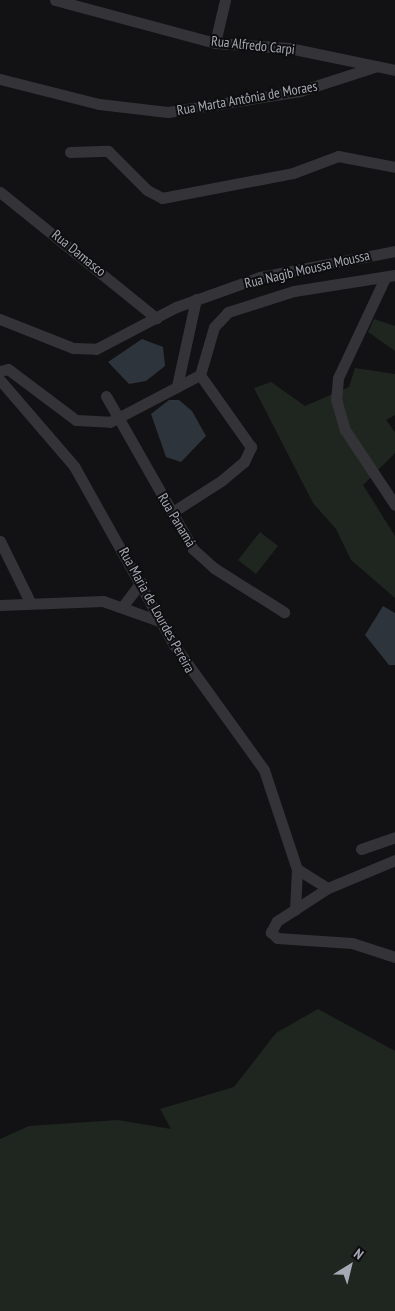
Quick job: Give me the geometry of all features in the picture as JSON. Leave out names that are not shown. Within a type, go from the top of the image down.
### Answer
[{"type":"street","name":"Rua Alfredo Carpi","points":[[55,0],[215,43],[289,48],[395,70]]},
{"type":"street","points":[[215,43],[225,0]]},
{"type":"street","name":"Rua Marta Antônia de Moraes","points":[[0,79],[98,104],[168,112],[300,91],[374,67]]},
{"type":"street","points":[[70,152],[108,152],[147,190],[162,198],[278,177],[338,156],[395,167]]},
{"type":"street","name":"Rua Damasco","points":[[0,192],[156,318]]},
{"type":"street","name":"Rua Nagib Moussa Moussa","points":[[0,319],[88,350],[108,345],[156,318],[196,299],[260,277],[395,250]]},
{"type":"street","points":[[0,371],[8,369],[76,420],[100,424],[122,418],[200,375],[214,327],[228,312],[294,291],[390,276]]},
{"type":"street","points":[[390,276],[338,378],[336,399],[345,430],[395,505]]},
{"type":"street","points":[[177,386],[196,299]]},
{"type":"street","points":[[171,513],[221,481],[244,462],[251,447],[200,375]]},
{"type":"street","name":"Rua Maria de Lourdes Pereira","points":[[0,380],[63,451],[142,582],[162,622],[195,678],[264,770],[297,869],[295,910]]},
{"type":"street","name":"Rua Panamá","points":[[106,396],[122,418],[171,513],[204,560],[284,612]]},
{"type":"street","points":[[0,542],[30,602]]},
{"type":"street","points":[[123,606],[142,582]]},
{"type":"street","points":[[0,606],[30,602],[88,600],[123,606],[162,622]]},
{"type":"street","points":[[361,849],[395,837]]},
{"type":"street","points":[[395,860],[389,865],[328,888],[277,921],[273,936],[352,943],[395,957]]},
{"type":"street","points":[[297,869],[328,888]]},
{"type":"shaded area","points":[[374,319],[395,326],[395,351],[368,332]]},
{"type":"shaded area","points":[[142,339],[163,347],[165,366],[146,381],[129,384],[108,362]]},
{"type":"shaded area","points":[[355,368],[395,374],[395,415],[386,420],[395,432],[395,453],[363,485],[395,536],[395,598],[351,560],[336,529],[313,503],[254,388],[271,382],[305,406],[349,387]]},
{"type":"shaded area","points":[[169,400],[179,400],[192,411],[206,436],[181,462],[166,457],[151,414]]},
{"type":"shaded area","points":[[260,532],[278,546],[256,574],[238,560]]},
{"type":"shaded area","points":[[383,606],[395,613],[395,665],[389,665],[365,635]]},
{"type":"shaded area","points":[[318,1009],[395,1051],[395,1311],[0,1311],[0,1139],[29,1126],[118,1120],[171,1129],[160,1109],[234,1087],[276,1033]]}]
